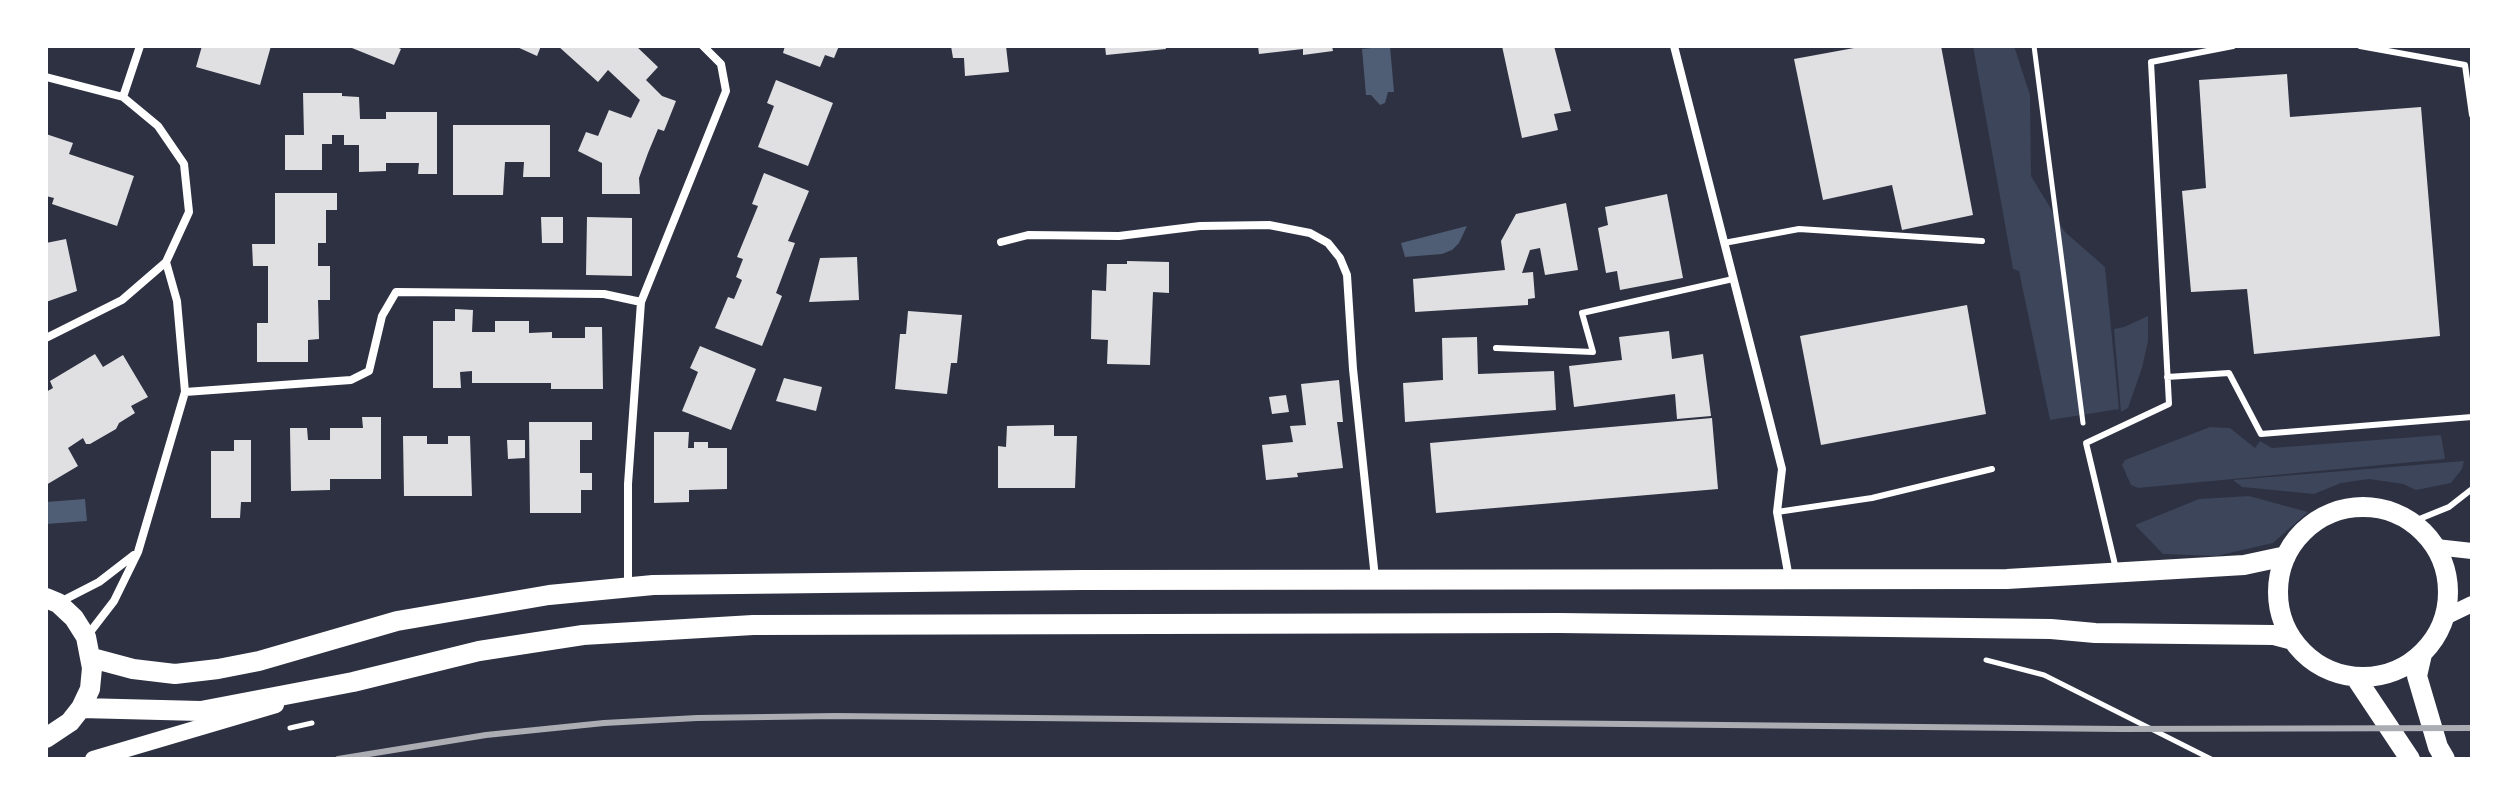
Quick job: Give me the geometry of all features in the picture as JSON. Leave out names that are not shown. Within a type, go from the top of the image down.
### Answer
[{"type":"main road","points":[[2366,507],[2390,511],[2412,522],[2436,547],[2445,569],[2449,594],[2445,617],[2436,637],[2422,654],[2402,668],[2380,676],[2356,678],[2337,674],[2320,666],[2293,640],[2283,621],[2279,599],[2280,578],[2286,556],[2300,536],[2318,520],[2341,510],[2366,507]]},
{"type":"main road","points":[[2436,547],[2472,551]]},
{"type":"main road","points":[[92,658],[133,669],[175,674],[218,669],[259,661],[397,621],[549,595],[628,587],[943,581],[2007,579],[2244,565],[2286,556]]},
{"type":"main road","points":[[46,738],[70,722],[81,708],[90,689],[92,658],[86,637],[74,618],[52,601]]},
{"type":"main road","points":[[2445,617],[2472,604]]},
{"type":"main road","points":[[93,759],[353,682],[479,651],[583,635],[753,625],[1559,623],[2051,629],[2095,633],[2274,635],[2293,640]]},
{"type":"main road","points":[[2422,654],[2417,676],[2438,747],[2445,759]]},
{"type":"main road","points":[[2356,678],[2410,759]]},
{"type":"main road","points":[[81,708],[201,711],[353,682]]},
{"type":"street","points":[[123,97],[140,46]]},
{"type":"street","points":[[628,587],[628,484],[641,302],[726,91],[721,64],[703,46]]},
{"type":"street","points":[[1674,46],[1782,469],[1777,512],[1789,579]]},
{"type":"street","points":[[46,77],[123,97],[158,126],[184,164],[189,212],[166,262],[122,300],[46,338]]},
{"type":"street","points":[[1001,242],[1028,235],[1119,236],[1200,226],[1269,225],[1310,233],[1328,243],[1340,258],[1347,275],[1353,369],[1375,579]]},
{"type":"street","points":[[86,637],[114,601],[138,552],[185,392],[177,301],[166,262]]},
{"type":"street","points":[[185,392],[351,380],[369,371],[382,316],[396,292],[604,294],[641,302]]},
{"type":"street","points":[[52,601],[99,582],[138,552]]},
{"type":"lane","points":[[2117,572],[2086,443],[2169,404],[2151,62],[2233,46]]},
{"type":"lane","points":[[2360,46],[2465,65],[2472,115]]},
{"type":"lane","points":[[1724,243],[1799,229],[1982,241]]},
{"type":"lane","points":[[1496,348],[1593,352],[1582,313],[1733,279]]},
{"type":"lane","points":[[2167,377],[2229,373],[2261,434],[2472,417]]},
{"type":"lane","points":[[1777,512],[1872,498],[1992,469]]},
{"type":"lane","points":[[2412,522],[2449,507],[2472,489]]},
{"type":"path","points":[[2034,46],[2086,443]]},
{"type":"path","points":[[1973,660],[1988,660],[2044,675],[2211,759]]},
{"type":"shaded area","points":[[1390,46],[1394,92],[1388,92],[1385,103],[1380,105],[1371,95],[1366,95],[1362,49]]},
{"type":"shaded area","points":[[1973,46],[2014,46],[2030,95],[2031,176],[2065,232],[2105,267],[2119,409],[2050,420],[2019,271],[2013,269]]},
{"type":"shaded area","points":[[1467,226],[1452,250],[1442,254],[1405,257],[1401,243]]},
{"type":"shaded area","points":[[2148,316],[2148,341],[2142,368],[2128,408],[2121,412],[2114,329]]},
{"type":"shaded area","points":[[2210,427],[2230,428],[2255,448],[2260,441],[2272,448],[2441,435],[2445,459],[2138,488],[2131,485],[2122,465],[2125,460]]},
{"type":"shaded area","points":[[2464,461],[2451,483],[2416,490],[2403,484],[2369,479],[2341,483],[2314,494],[2242,487],[2233,480]]},
{"type":"shaded area","points":[[2249,496],[2308,512],[2273,543],[2216,556],[2163,554],[2135,525],[2199,499]]},
{"type":"shaded area","points":[[85,499],[87,521],[46,524],[46,502]]},
{"type":"building","points":[[202,46],[271,46],[260,85],[196,67]]},
{"type":"building","points":[[347,46],[394,46],[401,49],[394,65]]},
{"type":"building","points":[[515,46],[541,46],[537,56]]},
{"type":"building","points":[[558,46],[636,46],[658,67],[646,80],[662,96],[676,101],[664,131],[658,129],[648,153],[639,178],[640,194],[602,194],[602,163],[578,151],[586,132],[598,136],[609,110],[631,118],[640,100],[608,70],[598,82]]},
{"type":"building","points":[[785,46],[839,46],[834,58],[825,55],[820,67],[783,53]]},
{"type":"building","points":[[951,46],[1006,46],[1009,72],[965,76],[964,58],[953,58]]},
{"type":"building","points":[[1105,46],[1165,46],[1166,49],[1106,55]]},
{"type":"building","points":[[1258,46],[1332,46],[1333,51],[1303,55],[1303,49],[1259,54]]},
{"type":"building","points":[[1502,46],[1554,46],[1571,111],[1554,114],[1558,130],[1522,138]]},
{"type":"building","points":[[1865,46],[1941,46],[1973,215],[1902,230],[1892,185],[1823,200],[1794,59]]},
{"type":"building","points":[[2287,74],[2290,117],[2421,107],[2440,336],[2254,354],[2247,289],[2191,292],[2182,191],[2206,188],[2199,80]]},
{"type":"building","points":[[776,80],[833,103],[808,166],[758,147],[774,106],[767,103]]},
{"type":"building","points":[[303,93],[342,93],[342,96],[359,97],[360,119],[386,119],[386,112],[437,112],[437,174],[418,174],[419,163],[386,163],[386,171],[359,172],[359,145],[344,145],[344,135],[332,135],[332,144],[322,144],[322,170],[285,170],[285,135],[304,135]]},
{"type":"building","points":[[453,125],[550,125],[550,177],[523,177],[524,162],[505,162],[503,195],[453,195]]},
{"type":"building","points":[[46,134],[73,143],[69,154],[134,176],[117,226],[52,204],[54,198],[46,196]]},
{"type":"building","points":[[764,173],[809,191],[788,241],[795,243],[776,293],[782,296],[762,346],[715,328],[728,297],[734,299],[742,280],[736,277],[743,259],[737,257],[758,206],[752,204]]},
{"type":"building","points":[[275,193],[337,193],[337,210],[326,210],[326,243],[318,243],[318,266],[330,266],[330,300],[318,300],[319,339],[308,340],[308,362],[257,362],[257,323],[268,323],[268,266],[253,266],[252,244],[275,244]]},
{"type":"building","points":[[1667,194],[1683,278],[1620,290],[1617,271],[1606,273],[1598,228],[1608,225],[1605,207]]},
{"type":"building","points":[[1566,203],[1578,270],[1545,275],[1540,248],[1530,250],[1522,273],[1533,272],[1535,298],[1528,299],[1528,305],[1415,312],[1413,279],[1505,270],[1501,241],[1516,214]]},
{"type":"building","points":[[541,217],[563,217],[563,243],[542,243]]},
{"type":"building","points":[[587,217],[632,218],[632,276],[586,275]]},
{"type":"building","points":[[66,239],[77,291],[46,302],[46,243]]},
{"type":"building","points":[[857,257],[859,300],[809,302],[820,258]]},
{"type":"building","points":[[1127,261],[1169,262],[1169,293],[1153,292],[1150,365],[1107,364],[1108,340],[1091,339],[1092,290],[1106,291],[1107,264],[1127,264]]},
{"type":"building","points":[[1967,305],[1986,414],[1821,445],[1800,336]]},
{"type":"building","points":[[455,309],[473,310],[472,332],[495,332],[495,321],[529,321],[529,333],[552,332],[552,338],[585,338],[585,327],[602,327],[603,389],[551,389],[551,383],[472,383],[472,371],[460,372],[461,388],[433,388],[433,321],[455,321]]},
{"type":"building","points":[[908,311],[962,315],[957,363],[951,363],[947,394],[895,389],[900,334],[906,334]]},
{"type":"building","points":[[1669,331],[1672,359],[1703,354],[1711,416],[1677,419],[1675,394],[1574,407],[1569,366],[1622,360],[1619,337]]},
{"type":"building","points":[[1477,337],[1478,374],[1554,371],[1556,410],[1405,422],[1403,383],[1443,380],[1442,338]]},
{"type":"building","points":[[700,346],[756,369],[731,430],[682,411],[698,372],[690,368]]},
{"type":"building","points":[[95,354],[103,367],[123,355],[148,397],[131,406],[135,413],[119,423],[116,429],[90,444],[86,444],[83,438],[68,448],[78,466],[46,485],[46,392],[53,388],[50,381]]},
{"type":"building","points":[[784,378],[822,387],[816,411],[776,401]]},
{"type":"building","points":[[1339,380],[1343,422],[1337,422],[1343,468],[1266,480],[1262,445],[1293,442],[1290,426],[1306,425],[1301,384]]},
{"type":"building","points":[[1286,395],[1289,412],[1272,414],[1269,397]]},
{"type":"building","points":[[362,417],[381,417],[381,479],[330,479],[330,490],[291,491],[290,428],[307,428],[308,440],[330,440],[330,428],[363,428]]},
{"type":"building","points":[[1712,418],[1718,489],[1436,513],[1430,443]]},
{"type":"building","points":[[529,422],[592,422],[592,440],[580,440],[580,473],[592,473],[592,490],[581,490],[581,513],[530,513]]},
{"type":"building","points":[[1054,425],[1054,436],[1077,436],[1075,488],[998,488],[998,446],[1006,447],[1007,426]]},
{"type":"building","points":[[654,432],[689,432],[688,448],[694,448],[694,442],[708,442],[708,448],[727,448],[727,489],[689,490],[689,502],[654,503]]},
{"type":"building","points":[[403,436],[427,436],[427,444],[448,444],[448,436],[470,436],[472,496],[404,496]]},
{"type":"building","points":[[234,440],[251,440],[251,502],[241,502],[240,518],[211,518],[211,451],[234,451]]},
{"type":"building","points":[[507,440],[525,440],[525,458],[508,459]]},
{"type":"railway","points":[[338,759],[486,735],[604,723],[697,718],[836,716],[2120,729],[2472,728]]}]
